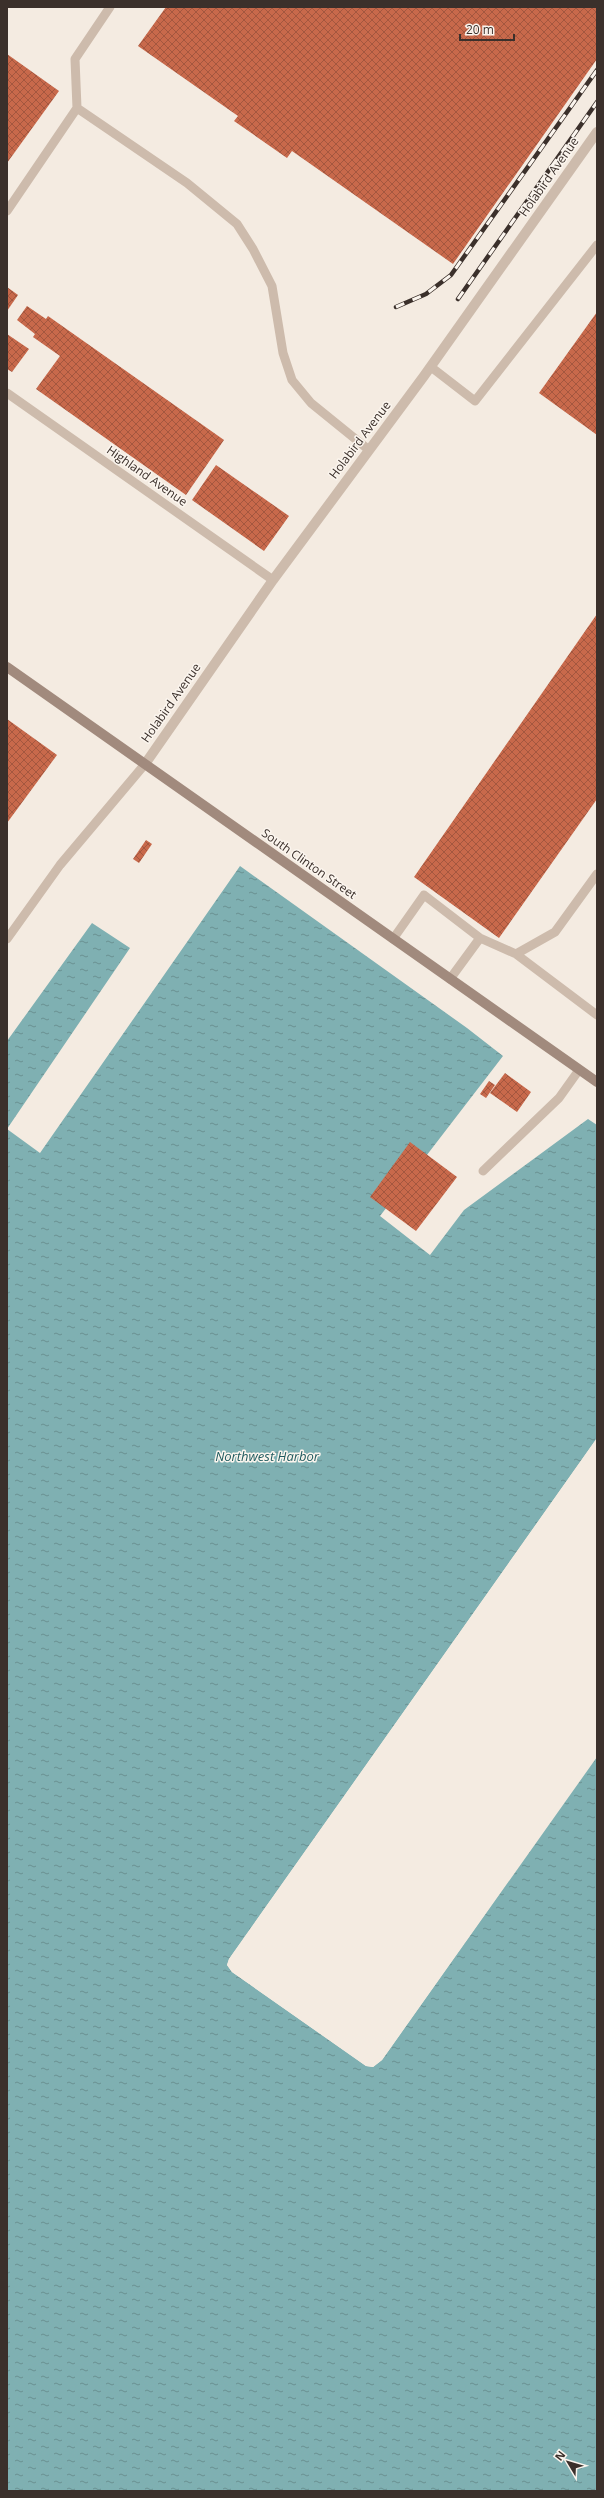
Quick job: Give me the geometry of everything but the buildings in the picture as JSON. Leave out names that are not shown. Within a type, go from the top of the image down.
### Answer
[{"type":"main road","name":"South Clinton Street","points":[[7,667],[597,1082]]},
{"type":"street","name":"Holabird Avenue","points":[[145,764],[273,580],[431,367],[597,132]]},
{"type":"lane","points":[[7,211],[76,108],[75,59],[110,7]]},
{"type":"lane","points":[[76,108],[188,183],[237,224],[253,249],[272,286],[283,353],[292,380],[311,403],[369,450]]},
{"type":"lane","points":[[431,367],[475,401],[597,244]]},
{"type":"lane","name":"Highland Avenue","points":[[7,393],[273,580]]},
{"type":"lane","points":[[7,939],[60,865],[145,764]]},
{"type":"lane","points":[[516,954],[555,932],[597,874]]},
{"type":"lane","points":[[393,939],[424,894],[480,938],[516,954],[597,1015]]},
{"type":"lane","points":[[450,979],[480,938]]},
{"type":"lane","points":[[483,1170],[559,1098],[579,1070]]},
{"type":"water","name":"Northwest Harbor","points":[[240,866],[467,1028],[503,1056],[380,1216],[430,1255],[464,1210],[588,1119],[597,1125],[597,1438],[229,1959],[227,1965],[232,1972],[366,2066],[373,2067],[382,2060],[597,1757],[597,2491],[7,2491],[7,1129],[40,1153]]},
{"type":"water","points":[[92,923],[130,948],[7,1129],[7,1041]]},
{"type":"pier","points":[[597,1438],[597,1441],[231,1960],[229,1965],[233,1970],[367,2064],[373,2065],[380,2059],[597,1755],[382,2060],[373,2067],[366,2066],[232,1972],[227,1965],[229,1959]]},
{"type":"railway","points":[[396,307],[426,294],[451,275],[597,70]]},
{"type":"railway","points":[[458,299],[597,102]]}]
